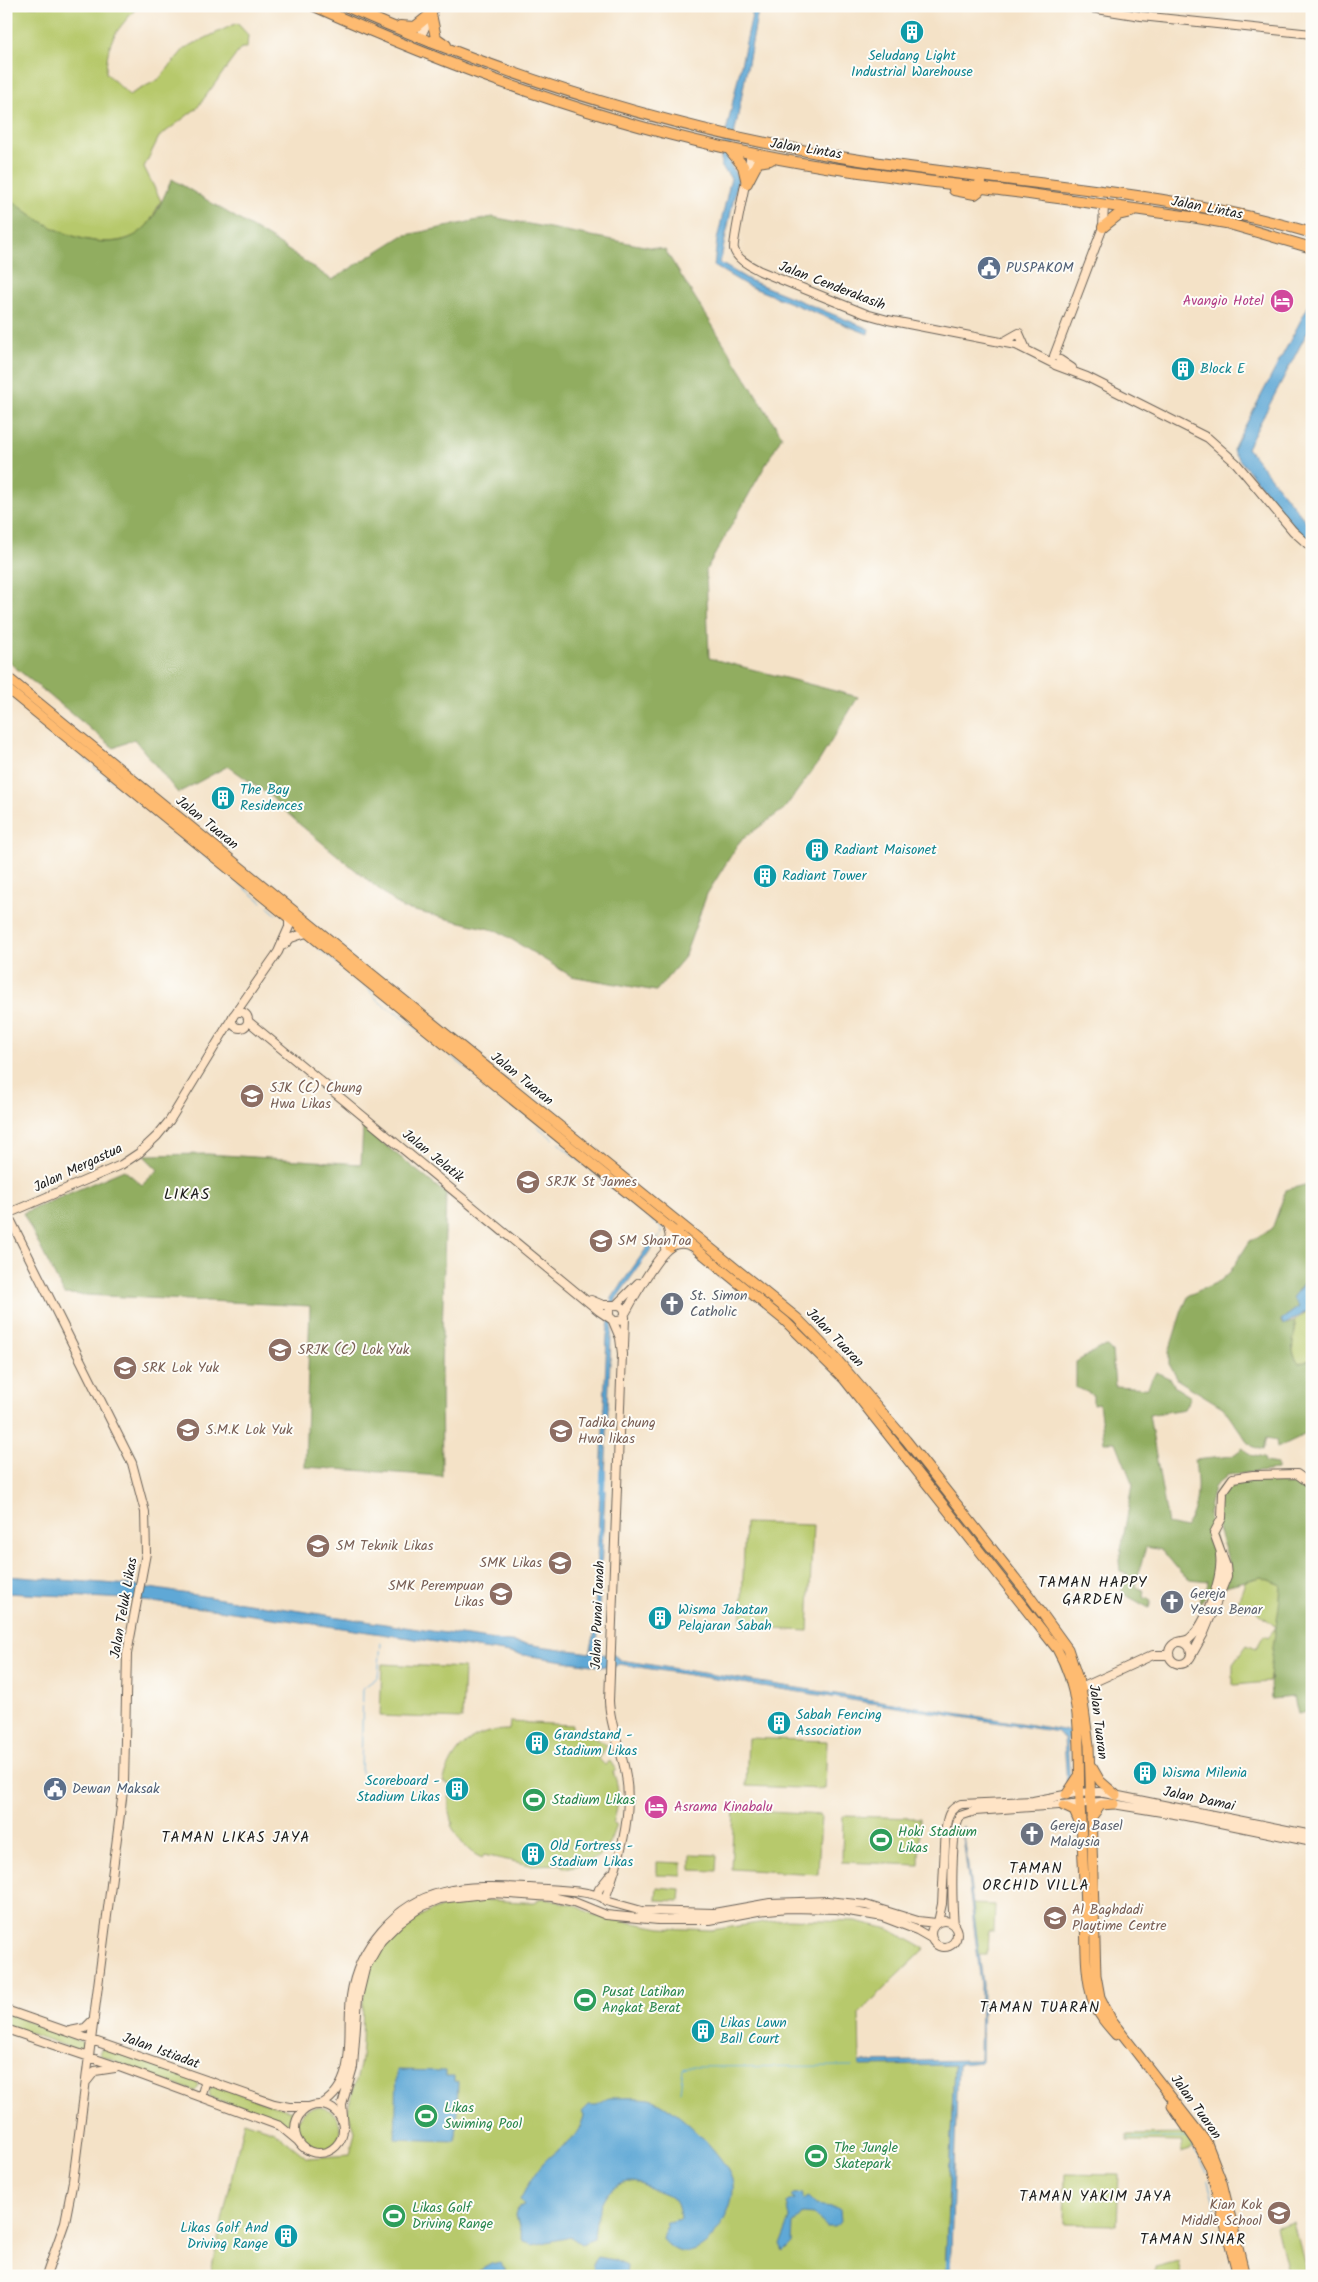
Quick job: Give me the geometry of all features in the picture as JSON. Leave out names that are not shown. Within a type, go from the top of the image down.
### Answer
[{"type":"highway","name":"Jalan Lintas","points":[[314,6],[465,70],[539,96],[726,148],[798,162],[917,180],[924,184],[970,194],[978,193],[980,188],[1192,217],[1226,223],[1312,248]]},
{"type":"highway","name":"Jalan Lintas","points":[[346,6],[459,54],[655,117],[823,154],[1164,199],[1232,212],[1312,234]]},
{"type":"highway","points":[[385,24],[391,23],[410,28],[433,10]]},
{"type":"highway","points":[[433,10],[436,38],[459,54]]},
{"type":"highway","points":[[420,38],[421,44],[428,51],[465,70]]},
{"type":"highway","points":[[751,154],[755,148],[768,143]]},
{"type":"highway","points":[[726,148],[738,157],[743,166],[747,183]]},
{"type":"highway","points":[[747,183],[756,165],[761,160],[798,162]]},
{"type":"highway","points":[[973,175],[979,178],[980,188]]},
{"type":"highway","points":[[1094,190],[1102,198],[1104,205]]},
{"type":"highway","points":[[1164,199],[1164,204],[1167,207],[1192,217]]},
{"type":"highway","points":[[1103,227],[1118,215],[1142,210]]},
{"type":"main road","name":"Jalan Tuaran","points":[[6,676],[81,743],[291,915],[471,1055],[797,1318],[834,1356],[898,1430],[1060,1637],[1073,1663],[1081,1688],[1089,1745],[1090,1792],[1085,1802],[1082,1850],[1090,1987],[1094,2004],[1102,2019],[1136,2058],[1197,2142],[1210,2167],[1238,2276]]},
{"type":"main road","name":"Jalan Tuaran","points":[[6,688],[81,743]]},
{"type":"main road","points":[[291,915],[306,925],[306,933]]},
{"type":"main road","name":"Jalan Tuaran","points":[[306,933],[810,1343],[844,1379],[1057,1649],[1067,1667],[1074,1688],[1080,1793],[1090,1819],[1096,1975],[1100,1998],[1112,2020],[1207,2143],[1222,2182],[1245,2276]]},
{"type":"main road","points":[[471,1055],[472,1062],[488,1081]]},
{"type":"main road","points":[[640,1192],[677,1226],[678,1235],[670,1247]]},
{"type":"main road","points":[[898,1430],[893,1429],[892,1432],[908,1454],[906,1460]]},
{"type":"main road","points":[[1067,1667],[1081,1688]]},
{"type":"main road","points":[[1089,1745],[1095,1775],[1115,1799],[1102,1805],[1090,1819]]},
{"type":"main road","points":[[1066,1795],[1077,1781],[1079,1768]]},
{"type":"main road","points":[[1063,1806],[1077,1814],[1079,1841],[1082,1850]]},
{"type":"main road","points":[[1214,2158],[1220,2190],[1220,2203]]},
{"type":"street","points":[[1078,6],[1141,16],[1312,34]]},
{"type":"street","points":[[420,38],[433,10]]},
{"type":"street","name":"Jalan Cenderakasih","points":[[751,154],[734,245],[737,255],[753,267],[866,314],[1003,342],[1055,360]]},
{"type":"street","points":[[1104,205],[1103,227],[1083,284],[1064,329],[1055,360],[1208,438],[1236,463],[1293,531],[1312,548]]},
{"type":"street","points":[[1003,342],[1019,333],[1029,350]]},
{"type":"street","name":"Jalan Mergastua","points":[[278,952],[289,927],[291,915]]},
{"type":"street","name":"Jalan Mergastua","points":[[7,1212],[121,1165],[140,1152],[170,1120],[234,1015],[278,952],[291,938],[306,933]]},
{"type":"street","name":"Jalan Mergastua","points":[[245,1023],[253,990]]},
{"type":"street","name":"Jalan Jelatik","points":[[234,1015],[242,1012],[245,1023],[265,1035],[612,1319]]},
{"type":"street","points":[[234,1015],[233,1022],[245,1023]]},
{"type":"street","points":[[221,1038],[245,1023]]},
{"type":"street","name":"Jalan Teluk Likas","points":[[7,1212],[132,1463],[141,1491],[146,1520],[146,1552],[127,1654],[124,1783],[70,2202],[46,2276]]},
{"type":"street","points":[[622,1354],[620,1338],[609,1311],[636,1285],[667,1245],[670,1234],[667,1225]]},
{"type":"street","points":[[612,1319],[619,1321],[625,1314],[637,1290],[670,1247],[679,1244],[691,1246]]},
{"type":"street","name":"Jalan Jelatik","points":[[584,1297],[603,1305],[615,1305]]},
{"type":"street","points":[[615,1305],[623,1307],[625,1314],[624,1349],[622,1354]]},
{"type":"street","name":"Jalan Punai Tanah","points":[[596,1912],[605,1909],[624,1836],[628,1798],[625,1770],[610,1719],[609,1672],[622,1354]]},
{"type":"street","points":[[1222,1580],[1194,1633],[1186,1640],[1171,1646],[1168,1655],[1171,1661],[1185,1664],[1190,1658],[1200,1641],[1222,1580],[1221,1560],[1215,1528],[1222,1518],[1223,1492],[1233,1478],[1253,1475],[1297,1474],[1312,1485]]},
{"type":"street","points":[[1178,1642],[1190,1647],[1190,1658]]},
{"type":"street","points":[[1081,1688],[1153,1655],[1168,1655]]},
{"type":"street","name":"Jalan Damai","points":[[937,1922],[942,1904],[948,1814],[952,1808],[961,1804],[1033,1801],[1090,1792],[1186,1816],[1312,1842]]},
{"type":"street","name":"Jalan Damai","points":[[954,1925],[952,1904],[957,1821],[960,1816],[975,1811],[1063,1806],[1115,1799],[1312,1835]]},
{"type":"street","name":"Jalan Punai Tanah","points":[[596,1896],[599,1889],[613,1873]]},
{"type":"street","points":[[6,2029],[122,2068],[280,2126],[310,2152],[326,2153],[339,2144],[344,2128],[342,2105],[354,2067],[360,1985],[375,1950],[400,1922],[421,1907],[440,1899],[472,1894],[552,1897],[574,1902],[596,1912],[631,1918],[697,1920],[725,1918],[768,1909],[837,1909],[883,1917],[917,1930],[931,1938],[939,1946],[951,1945],[957,1934],[954,1925],[946,1921],[918,1921],[866,1905],[828,1901],[770,1903],[705,1913],[642,1911],[596,1896],[560,1890],[500,1886],[455,1889],[429,1896],[396,1916],[369,1946],[362,1961],[351,1996],[348,2054],[344,2078],[337,2092],[322,2104],[308,2107],[297,2118],[295,2133],[298,2141]]},
{"type":"street","points":[[596,1896],[590,1902],[596,1912]]},
{"type":"street","points":[[931,1938],[931,1931],[937,1922]]},
{"type":"street","name":"Jalan Istiadat","points":[[6,2010],[282,2106],[308,2107]]},
{"type":"street","points":[[69,2031],[85,2028],[94,2019]]},
{"type":"street","points":[[73,2052],[79,2057],[86,2075]]},
{"type":"street","points":[[85,2084],[89,2076],[99,2069],[122,2068]]},
{"type":"street","points":[[201,2097],[206,2080]]},
{"type":"street","points":[[322,2104],[337,2112],[344,2128]]},
{"type":"green space","points":[[6,6],[138,6],[118,29],[108,51],[106,73],[129,95],[159,79],[185,48],[237,23],[248,35],[247,48],[241,48],[197,108],[159,137],[144,167],[161,201],[148,224],[136,235],[120,240],[103,242],[66,234],[32,216],[6,193]]},
{"type":"green space","points":[[172,179],[273,240],[332,280],[402,236],[492,217],[665,250],[782,436],[706,570],[709,658],[858,697],[818,763],[784,809],[740,841],[707,894],[684,958],[656,991],[571,976],[498,931],[402,908],[298,823],[270,796],[228,766],[178,793],[134,739],[114,748],[6,660],[6,193],[32,215],[67,234],[104,242],[122,240],[137,234],[143,229],[154,217]]},
{"type":"green space","points":[[363,1127],[446,1194],[441,1372],[442,1476],[305,1467],[310,1306],[64,1294],[23,1213],[124,1170],[142,1185],[158,1170],[143,1155],[208,1154],[361,1164]]},
{"type":"green space","points":[[1312,1183],[1312,1271],[1295,1294],[1299,1307],[1281,1320],[1281,1323],[1288,1324],[1294,1321],[1293,1351],[1299,1364],[1312,1359],[1312,1435],[1304,1435],[1277,1448],[1276,1440],[1266,1438],[1263,1450],[1252,1446],[1247,1441],[1224,1408],[1178,1380],[1169,1364],[1169,1352],[1182,1310],[1189,1295],[1220,1281],[1230,1272],[1250,1241],[1272,1229],[1286,1190]]},
{"type":"green space","points":[[1312,1308],[1312,1359],[1299,1364],[1293,1351],[1294,1321]]},
{"type":"green space","points":[[1107,1347],[1112,1352],[1115,1386],[1147,1388],[1156,1372],[1171,1379],[1175,1387],[1191,1397],[1184,1409],[1149,1415],[1168,1524],[1185,1528],[1190,1520],[1197,1495],[1195,1460],[1232,1456],[1243,1448],[1250,1455],[1264,1458],[1265,1462],[1277,1464],[1277,1470],[1228,1475],[1214,1487],[1208,1513],[1221,1561],[1214,1591],[1199,1603],[1201,1591],[1207,1588],[1208,1581],[1190,1579],[1181,1573],[1162,1550],[1146,1547],[1135,1586],[1145,1591],[1144,1597],[1151,1601],[1149,1608],[1122,1593],[1122,1583],[1126,1583],[1127,1574],[1120,1572],[1119,1560],[1133,1485],[1116,1442],[1104,1442],[1099,1403],[1093,1404],[1093,1395],[1076,1387],[1076,1362],[1100,1348]]},
{"type":"green space","points":[[893,1432],[1036,1611],[1070,1660],[1084,1722],[1087,1784],[1082,1722],[1051,1635]]},
{"type":"green space","points":[[1252,1477],[1291,1477],[1301,1480],[1312,1490],[1312,1628],[1309,1629],[1312,1645],[1312,1711],[1298,1714],[1294,1697],[1271,1699],[1272,1656],[1281,1585],[1261,1577],[1225,1586],[1229,1567],[1215,1519],[1214,1507],[1215,1496],[1220,1487],[1230,1481]]},
{"type":"green space","points":[[745,1523],[813,1525],[808,1631],[741,1627]]},
{"type":"green space","points":[[1261,1577],[1281,1585],[1279,1615],[1269,1682],[1233,1685],[1233,1664],[1247,1645],[1256,1649],[1264,1635],[1268,1637],[1276,1627],[1254,1609],[1238,1610],[1239,1599],[1245,1581]]},
{"type":"green space","points":[[382,1664],[464,1668],[462,1719],[380,1716]]},
{"type":"green space","name":"Stadium Likas","points":[[510,1722],[572,1725],[572,1733],[590,1736],[607,1745],[599,1759],[605,1765],[610,1761],[616,1770],[613,1772],[616,1779],[618,1798],[613,1824],[616,1825],[607,1847],[593,1860],[586,1863],[585,1859],[581,1860],[581,1865],[563,1868],[562,1864],[530,1865],[484,1855],[482,1858],[467,1848],[457,1836],[451,1825],[453,1824],[449,1809],[449,1784],[443,1782],[447,1770],[459,1750],[466,1743],[485,1733],[509,1730]]},
{"type":"green space","points":[[748,1738],[827,1741],[825,1789],[746,1786]]},
{"type":"green space","points":[[734,1810],[821,1815],[818,1874],[731,1869]]},
{"type":"green space","name":"Hoki Stadium Likas","points":[[843,1816],[920,1818],[919,1865],[842,1862]]},
{"type":"green space","points":[[691,1854],[717,1855],[716,1871],[691,1870]]},
{"type":"green space","points":[[657,1862],[682,1863],[682,1876],[657,1875]]},
{"type":"green space","points":[[657,1887],[681,1889],[680,1901],[656,1900]]},
{"type":"green space","points":[[541,1898],[575,1905],[596,1916],[661,1928],[711,1930],[786,1919],[856,1921],[889,1929],[925,1949],[859,2013],[860,2065],[954,2065],[945,2276],[210,2276],[244,2121],[274,2131],[307,2158],[350,2155],[355,2131],[348,2112],[360,2065],[364,1993],[368,1974],[376,1958],[387,1943],[415,1919],[449,1905],[476,1900],[535,1902]]},
{"type":"green space","points":[[972,1904],[995,1905],[994,1931],[988,1931],[987,1955],[979,1955]]},
{"type":"green space","points":[[6,2013],[82,2042],[84,2047],[74,2049],[6,2025]]},
{"type":"green space","points":[[101,2049],[110,2049],[197,2081],[199,2086],[194,2091],[170,2083],[102,2056],[99,2053]]},
{"type":"green space","points":[[216,2086],[288,2110],[299,2111],[294,2118],[291,2128],[281,2122],[210,2097],[209,2089]]},
{"type":"green space","points":[[318,2107],[330,2111],[336,2117],[340,2129],[336,2141],[330,2147],[318,2151],[306,2147],[300,2141],[296,2129],[300,2117],[306,2111]]},
{"type":"green space","points":[[1185,2134],[1196,2148],[1181,2153],[1183,2142],[1127,2141],[1127,2135]]},
{"type":"green space","points":[[1065,2174],[1119,2175],[1117,2225],[1064,2224]]},
{"type":"green space","points":[[1294,2222],[1306,2271],[1288,2276],[1276,2227]]},
{"type":"green space","points":[[1178,2261],[1181,2276],[1156,2276],[1156,2267]]},
{"type":"water","points":[[754,6],[759,6],[735,131],[727,158],[738,179],[720,263],[749,280],[869,329],[868,334],[746,285],[714,266],[717,240],[731,178],[721,166],[721,155]]},
{"type":"water","points":[[1312,299],[1312,323],[1247,448],[1312,529],[1312,543],[1295,528],[1234,453],[1233,449]]},
{"type":"water","points":[[654,1242],[654,1245],[616,1299],[611,1337],[605,1479],[601,1479],[607,1336],[612,1298],[650,1243]]},
{"type":"water","points":[[1312,1271],[1312,1308],[1284,1325],[1281,1320],[1299,1307],[1293,1298]]},
{"type":"water","points":[[600,1490],[605,1490],[597,1649],[600,1654],[614,1655],[620,1660],[1076,1732],[1075,1739],[1067,1739],[1070,1784],[1067,1786],[1064,1739],[1058,1732],[619,1664],[612,1668],[219,1610],[127,1599],[6,1593],[6,1576],[130,1585],[424,1630],[590,1653],[594,1636]]},
{"type":"water","points":[[963,1827],[983,1984],[982,2062],[958,2064],[950,2276],[945,2276],[954,2065],[860,2066],[860,2062],[980,2060],[981,1984]]},
{"type":"water","name":"Likas Swiming Pool","points":[[397,2070],[445,2071],[445,2076],[454,2076],[454,2081],[458,2082],[456,2141],[395,2139]]},
{"type":"water","points":[[608,2098],[645,2098],[660,2103],[699,2134],[712,2148],[730,2174],[733,2184],[728,2212],[711,2239],[700,2248],[687,2252],[675,2250],[663,2239],[667,2222],[680,2219],[675,2201],[664,2193],[633,2182],[623,2183],[614,2187],[608,2194],[596,2220],[594,2239],[581,2244],[571,2237],[533,2245],[523,2242],[516,2215],[518,2208],[524,2206],[520,2200],[530,2181],[543,2163],[576,2133],[584,2116],[582,2112],[589,2105],[597,2105]]},
{"type":"water","points":[[801,2193],[803,2200],[808,2197],[816,2205],[840,2208],[841,2222],[834,2227],[827,2227],[813,2214],[802,2213],[793,2224],[792,2243],[783,2252],[780,2245],[790,2219],[787,2202],[794,2199],[791,2196],[793,2194]]},
{"type":"water","points":[[598,2257],[614,2260],[627,2266],[626,2276],[591,2276],[593,2264]]},
{"type":"water","points":[[500,2262],[505,2269],[506,2276],[470,2276],[491,2264]]},
{"type":"waterway","points":[[45,726],[62,740]]},
{"type":"waterway","points":[[84,758],[90,763]]},
{"type":"waterway","points":[[94,767],[101,772]]},
{"type":"waterway","points":[[104,775],[118,785]]},
{"type":"waterway","points":[[123,790],[128,793]]},
{"type":"waterway","points":[[132,797],[159,819]]},
{"type":"waterway","points":[[164,823],[213,863]]},
{"type":"waterway","points":[[219,867],[262,902]]},
{"type":"waterway","points":[[268,907],[276,914]]},
{"type":"waterway","points":[[312,943],[369,989],[382,1004],[398,1013],[482,1081]]},
{"type":"waterway","points":[[493,1090],[523,1114]]},
{"type":"waterway","points":[[537,1126],[553,1139]]},
{"type":"waterway","points":[[558,1143],[661,1228],[662,1233],[654,1242]]},
{"type":"waterway","points":[[602,1497],[603,1471]]},
{"type":"waterway","points":[[361,1773],[363,1688],[378,1677],[381,1643]]},
{"type":"waterway","points":[[680,2091],[683,2068],[687,2067],[852,2066]]},
{"type":"waterway","points":[[1128,2138],[1188,2138],[1206,2172]]},
{"type":"waterway","points":[[1208,2180],[1217,2214]]},
{"type":"place","name":"Seludang Light Industrial Warehouse","points":[[912,32]]},
{"type":"place","name":"PUSPAKOM","points":[[989,268]]},
{"type":"place","name":"Avangio Hotel","points":[[1282,301]]},
{"type":"place","name":"Block E","points":[[1183,369]]},
{"type":"place","name":"The Bay Residences","points":[[223,798]]},
{"type":"place","name":"Radiant Maisonet","points":[[817,850]]},
{"type":"place","name":"Radiant Tower","points":[[765,876]]},
{"type":"place","name":"SJK (C) Chung Hwa Likas","points":[[252,1096]]},
{"type":"place","name":"SRJK St James","points":[[528,1182]]},
{"type":"place","name":"SM ShanToa","points":[[601,1241]]},
{"type":"place","name":"St. Simon Catholic","points":[[672,1304]]},
{"type":"place","name":"SRJK (C) Lok Yuk","points":[[280,1350]]},
{"type":"place","name":"SRK Lok Yuk","points":[[125,1368]]},
{"type":"place","name":"S.M.K Lok Yuk","points":[[188,1430]]},
{"type":"place","name":"Tadika chung Hwa likas","points":[[561,1431]]},
{"type":"place","name":"SM Teknik Likas","points":[[318,1546]]},
{"type":"place","name":"SMK Likas","points":[[560,1563]]},
{"type":"place","name":"SMK Perempuan Likas","points":[[501,1594]]},
{"type":"place","name":"Gereja Yesus Benar","points":[[1172,1602]]},
{"type":"place","name":"Wisma Jabatan Pelajaran Sabah","points":[[660,1618]]},
{"type":"place","name":"Sabah Fencing Association","points":[[779,1723]]},
{"type":"place","name":"Grandstand - Stadium Likas","points":[[537,1743]]},
{"type":"place","name":"Wisma Milenia","points":[[1145,1773]]},
{"type":"place","name":"Dewan Maksak","points":[[55,1789]]},
{"type":"place","name":"Scoreboard - Stadium Likas","points":[[457,1789]]},
{"type":"place","name":"Stadium Likas","points":[[534,1800]]},
{"type":"place","name":"Asrama Kinabalu","points":[[656,1807]]},
{"type":"place","name":"Gereja Basel Malaysia","points":[[1032,1834]]},
{"type":"place","name":"Hoki Stadium Likas","points":[[881,1840]]},
{"type":"place","name":"Old Fortress - Stadium Likas","points":[[533,1854]]},
{"type":"place","name":"Al Baghdadi Playtime Centre","points":[[1055,1918]]},
{"type":"place","name":"Pusat Latihan Angkat Berat","points":[[585,2000]]},
{"type":"place","name":"Likas Lawn Ball Court","points":[[703,2031]]},
{"type":"place","name":"Likas Swiming Pool","points":[[426,2116]]},
{"type":"place","name":"The Jungle Skatepark","points":[[816,2156]]},
{"type":"place","name":"Kian Kok Middle School","points":[[1279,2213]]},
{"type":"place","name":"Likas Golf Driving Range","points":[[394,2216]]},
{"type":"place","name":"Likas Golf And Driving Range","points":[[286,2236]]},
{"type":"district","name":"LIKAS","points":[[187,1194]]},
{"type":"district","name":"TAMAN HAPPY GARDEN","points":[[1093,1592]]},
{"type":"district","name":"TAMAN LIKAS JAYA","points":[[236,1838]]},
{"type":"district","name":"TAMAN ORCHID VILLA","points":[[1036,1878]]},
{"type":"district","name":"TAMAN TUARAN","points":[[1040,2008]]},
{"type":"district","name":"TAMAN YAKIM JAYA","points":[[1096,2197]]},
{"type":"district","name":"TAMAN SINAR","points":[[1193,2240]]}]
